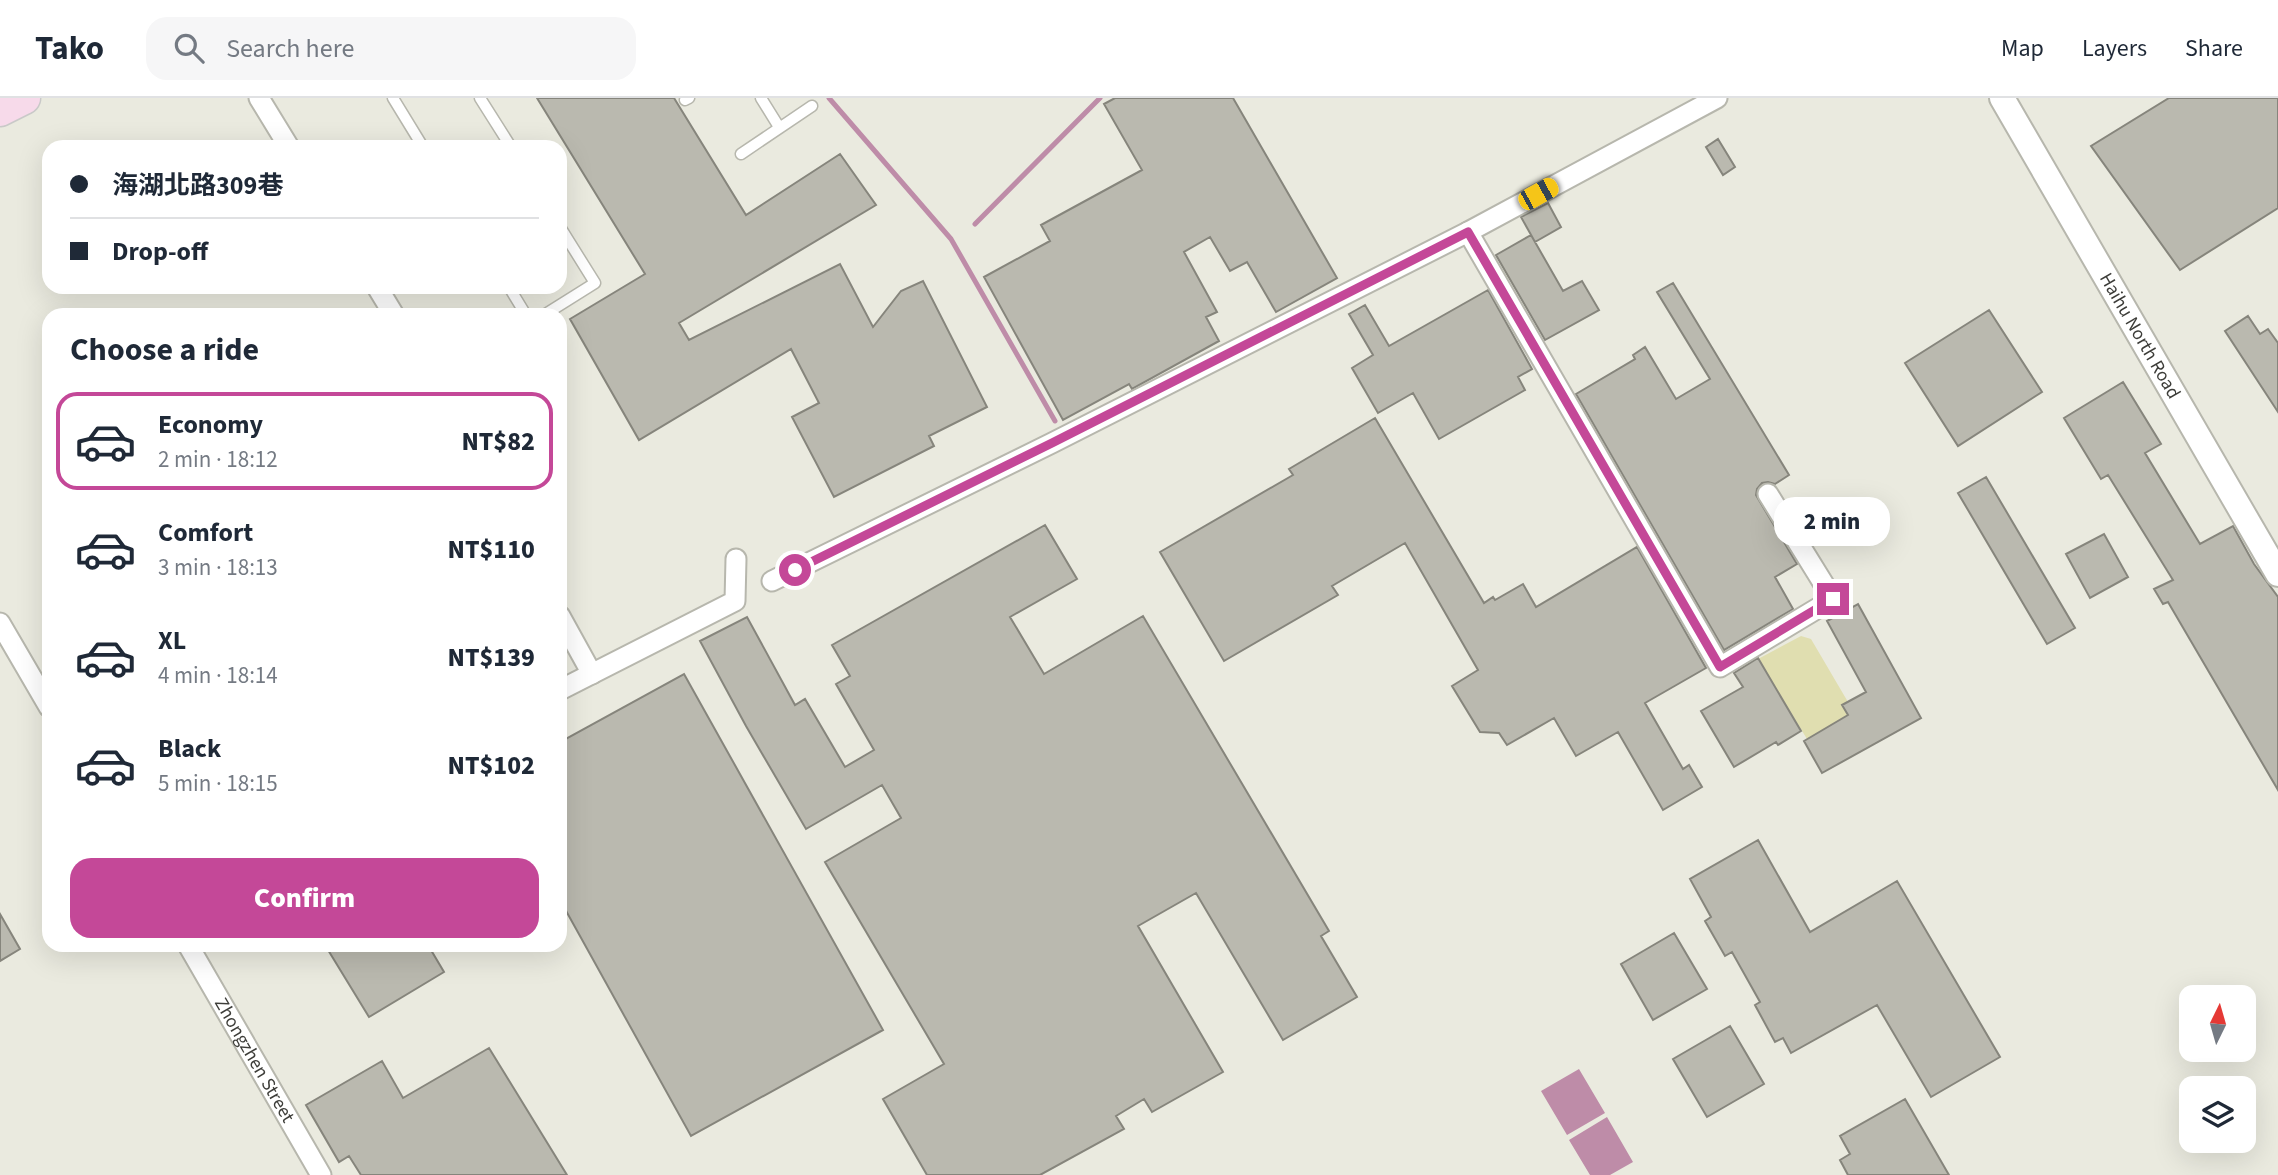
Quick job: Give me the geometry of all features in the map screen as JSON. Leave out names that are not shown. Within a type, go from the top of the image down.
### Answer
[{"type":"main road","points":[[0,110],[24,98]]},
{"type":"street","points":[[258,98],[285,140]]},
{"type":"street","points":[[772,581],[1064,437],[1468,232],[1717,98]]},
{"type":"street","name":"Haihu North Road","points":[[2002,98],[2278,575]]},
{"type":"street","points":[[1468,232],[1720,667],[1833,599],[1768,494]]},
{"type":"street","points":[[567,686],[734,600],[736,559]]},
{"type":"street","points":[[0,623],[42,695]]},
{"type":"street","points":[[567,629],[592,674]]},
{"type":"street","name":"Zhongzhen Street","points":[[192,952],[321,1175]]},
{"type":"lane","points":[[393,98],[419,140]]},
{"type":"lane","points":[[481,98],[507,140]]},
{"type":"lane","points":[[761,98],[779,127]]},
{"type":"lane","points":[[741,153],[812,106]]},
{"type":"lane","points":[[555,308],[595,283],[567,237]]},
{"type":"shaded area","points":[[1801,636],[1811,639],[1848,702],[1843,705],[1848,715],[1807,739],[1758,659]]},
{"type":"shaded area","points":[[1579,1069],[1605,1113],[1567,1135],[1541,1091]]},
{"type":"shaded area","points":[[1607,1117],[1633,1162],[1610,1175],[1590,1175],[1569,1140]]},
{"type":"building","points":[[537,98],[674,98],[746,215],[840,154],[876,205],[679,323],[689,340],[840,264],[873,327],[901,291],[923,281],[987,407],[929,436],[934,446],[834,497],[792,417],[819,403],[791,349],[639,440],[570,319],[645,274],[567,147],[567,140],[563,140]]},
{"type":"building","points":[[1115,98],[1233,98],[1337,278],[1276,312],[1247,262],[1230,271],[1210,237],[1184,252],[1217,312],[1206,317],[1219,341],[1132,389],[1129,384],[1063,420],[984,277],[1050,241],[1041,225],[1142,170],[1104,104]]},
{"type":"building","points":[[2169,98],[2278,98],[2278,208],[2180,270],[2091,146]]},
{"type":"building","points":[[1718,139],[1735,167],[1723,175],[1706,147]]},
{"type":"building","points":[[1548,203],[1561,227],[1535,242],[1521,217]]},
{"type":"building","points":[[1531,235],[1563,291],[1582,281],[1599,310],[1545,340],[1496,255]]},
{"type":"building","points":[[1673,283],[1789,475],[1775,484],[1762,483],[1756,495],[1797,564],[1775,577],[1793,609],[1724,650],[1576,394],[1635,359],[1633,355],[1645,347],[1676,399],[1710,379],[1657,292]]},
{"type":"building","points":[[1488,290],[1532,369],[1518,377],[1525,390],[1439,439],[1413,393],[1378,413],[1352,368],[1373,355],[1349,314],[1365,305],[1389,346]]},
{"type":"building","points":[[1989,310],[2042,392],[1958,446],[1905,363]]},
{"type":"building","points":[[2248,316],[2260,334],[2268,329],[2278,343],[2278,412],[2225,331]]},
{"type":"building","points":[[2123,382],[2161,444],[2145,453],[2200,544],[2233,526],[2254,564],[2278,597],[2278,790],[2168,602],[2163,604],[2154,589],[2173,580],[2108,475],[2101,479],[2064,418]]},
{"type":"building","points":[[1375,418],[1484,603],[1493,597],[1495,600],[1523,584],[1536,607],[1637,547],[1706,668],[1645,703],[1683,769],[1689,765],[1702,787],[1663,810],[1618,732],[1576,756],[1554,718],[1507,745],[1499,733],[1480,732],[1452,686],[1478,670],[1405,543],[1332,586],[1338,595],[1224,661],[1160,552],[1293,475],[1289,469]]},
{"type":"building","points":[[1986,477],[2075,628],[2047,644],[1958,493]]},
{"type":"building","points":[[1045,525],[1077,579],[1010,617],[1044,674],[1143,616],[1329,931],[1321,936],[1357,997],[1283,1040],[1196,893],[1138,926],[1223,1072],[1152,1112],[1144,1099],[1116,1116],[1124,1129],[1040,1175],[927,1175],[883,1099],[944,1064],[825,862],[901,818],[882,785],[806,829],[700,641],[747,617],[795,705],[805,699],[845,767],[874,750],[836,684],[850,676],[832,645]]},
{"type":"building","points":[[2104,534],[2128,577],[2090,598],[2066,554]]},
{"type":"building","points":[[1858,604],[1921,718],[1822,773],[1804,741],[1848,715],[1842,705],[1866,692],[1827,621]]},
{"type":"building","points":[[1758,658],[1801,731],[1778,745],[1776,742],[1734,767],[1701,711],[1743,687],[1734,673]]},
{"type":"building","points":[[684,674],[883,1030],[691,1136],[567,913],[567,738]]},
{"type":"building","points":[[1758,840],[1810,932],[1897,881],[2000,1057],[1931,1097],[1877,1005],[1791,1053],[1783,1038],[1775,1042],[1755,1005],[1760,1002],[1732,952],[1725,956],[1705,921],[1711,917],[1690,879]]},
{"type":"building","points":[[0,914],[20,949],[0,961]]},
{"type":"building","points":[[1674,933],[1707,989],[1653,1020],[1621,964]]},
{"type":"building","points":[[329,952],[432,952],[444,972],[369,1017]]},
{"type":"building","points":[[1730,1026],[1764,1084],[1707,1117],[1673,1059]]},
{"type":"building","points":[[489,1048],[567,1175],[361,1175],[349,1156],[339,1162],[306,1105],[382,1061],[403,1098]]},
{"type":"building","points":[[1905,1099],[1949,1175],[1848,1175],[1840,1160],[1850,1154],[1840,1136]]},
{"type":"waterway","points":[[829,98],[951,239],[1055,421]]},
{"type":"waterway","points":[[975,224],[1100,98]]},
{"type":"route","points":[[795,570],[1468,232],[1720,667],[1833,599]]}]
